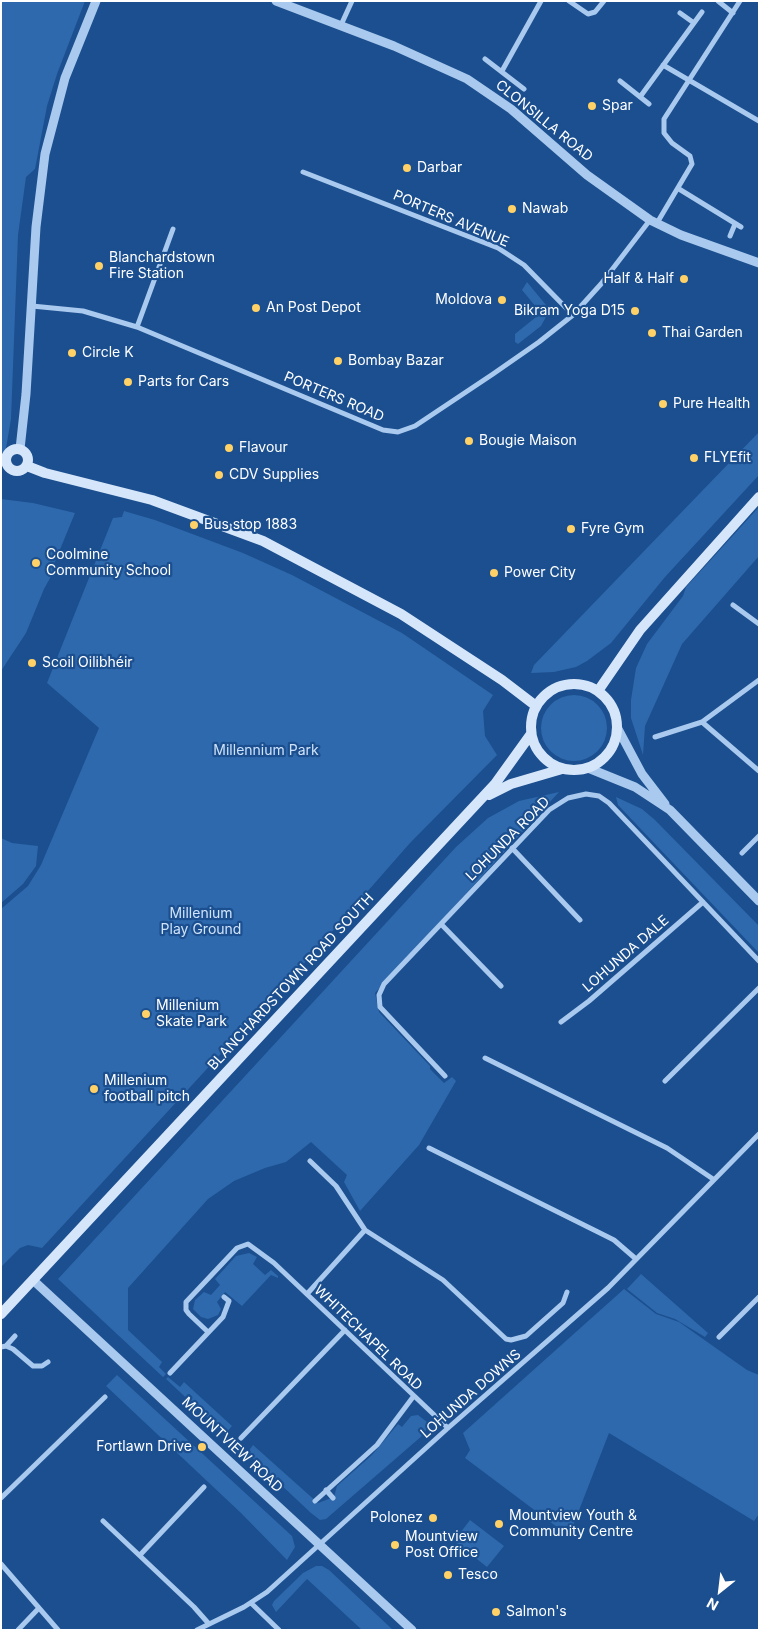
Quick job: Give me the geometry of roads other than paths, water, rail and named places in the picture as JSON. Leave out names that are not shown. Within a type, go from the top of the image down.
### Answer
[{"type":"main road","points":[[20,450],[28,458],[27,466],[23,470],[13,471],[4,463],[9,453],[20,450]]},
{"type":"main road","points":[[27,466],[45,473],[152,500],[263,541],[401,614],[502,680],[536,706]]},
{"type":"main road","points":[[598,691],[640,630],[759,497]]},
{"type":"main road","points":[[580,685],[598,691],[608,700],[615,713],[617,726],[615,740],[609,753],[600,762],[588,768],[562,769],[550,763],[541,755],[531,734],[531,722],[536,706],[550,691],[561,686],[580,685]]},
{"type":"main road","name":"BLANCHARDSTOWN ROAD SOUTH","points":[[1,1314],[34,1281],[500,779],[531,734]]},
{"type":"main road","name":"BLANCHARDSTOWN ROAD SOUTH","points":[[480,800],[511,784],[562,769]]},
{"type":"street","points":[[20,450],[37,217],[47,147],[65,78],[96,1]]},
{"type":"street","name":"CLONSILLA ROAD","points":[[276,1],[436,64],[491,94],[587,175],[653,222],[722,251],[759,263]]},
{"type":"street","points":[[341,26],[352,1]]},
{"type":"street","points":[[502,72],[541,1]]},
{"type":"street","points":[[569,1],[588,14],[595,12],[604,1]]},
{"type":"street","points":[[718,1],[733,13]]},
{"type":"street","points":[[689,82],[740,1]]},
{"type":"street","points":[[640,97],[702,12]]},
{"type":"street","points":[[680,13],[694,23]]},
{"type":"street","points":[[485,59],[524,89]]},
{"type":"street","points":[[663,65],[689,82],[759,121]]},
{"type":"street","points":[[620,81],[650,104]]},
{"type":"street","name":"PORTERS ROAD","points":[[32,306],[83,311],[137,327],[383,430],[398,432],[415,426],[539,342],[573,315],[602,284],[679,189],[690,170],[692,160],[668,139],[664,133],[663,123],[689,82]]},
{"type":"street","name":"PORTERS AVENUE","points":[[303,172],[498,248],[517,259],[573,315]]},
{"type":"street","points":[[679,189],[742,227]]},
{"type":"street","points":[[730,236],[736,224]]},
{"type":"street","points":[[137,327],[173,229]]},
{"type":"street","points":[[733,605],[759,624]]},
{"type":"street","points":[[655,737],[702,722],[759,680]]},
{"type":"street","points":[[702,722],[759,771]]},
{"type":"street","points":[[617,726],[642,774],[670,810],[759,901]]},
{"type":"street","points":[[588,768],[637,788],[670,810]]},
{"type":"street","name":"LOHUNDA ROAD","points":[[445,1076],[380,1007],[380,995],[384,984],[549,810],[568,798],[586,794],[599,796],[609,803],[759,961]]},
{"type":"street","points":[[742,852],[759,836]]},
{"type":"street","points":[[512,848],[580,920]]},
{"type":"street","name":"LOHUNDA DALE","points":[[561,1022],[589,1001],[703,902]]},
{"type":"street","points":[[441,924],[501,986]]},
{"type":"street","points":[[666,1081],[759,988]]},
{"type":"street","points":[[486,1058],[666,1148],[713,1180]]},
{"type":"street","name":"LOHUNDA DOWNS","points":[[197,1630],[251,1603],[319,1544],[577,1316],[636,1260],[759,1134]]},
{"type":"street","points":[[429,1148],[614,1240],[636,1260]]},
{"type":"street","points":[[310,1161],[336,1186],[365,1230],[443,1280],[506,1339],[517,1340],[526,1336],[560,1305],[567,1292]]},
{"type":"street","points":[[307,1294],[365,1230]]},
{"type":"street","name":"WHITECHAPEL ROAD","points":[[208,1332],[186,1310],[186,1302],[237,1248],[242,1244],[253,1246],[274,1263],[413,1397],[448,1428]]},
{"type":"street","name":"MOUNTVIEW ROAD","points":[[34,1281],[412,1630]]},
{"type":"street","points":[[170,1373],[223,1317],[229,1302],[224,1297]]},
{"type":"street","points":[[719,1337],[759,1297]]},
{"type":"street","points":[[241,1438],[345,1330]]},
{"type":"street","points":[[3,1347],[15,1336]]},
{"type":"street","points":[[3,1347],[13,1349],[32,1366],[42,1366],[48,1362]]},
{"type":"street","points":[[315,1501],[377,1445],[413,1397]]},
{"type":"street","points":[[1,1498],[105,1398]]},
{"type":"street","points":[[140,1555],[204,1487]]},
{"type":"street","points":[[326,1490],[333,1498]]},
{"type":"street","points":[[103,1521],[194,1607],[209,1624]]},
{"type":"street","points":[[1,1564],[58,1630]]},
{"type":"street","points":[[251,1603],[279,1630]]},
{"type":"street","points":[[18,1630],[39,1608]]},
{"type":"place","name":"Spar","points":[[592,106]]},
{"type":"place","name":"Darbar","points":[[407,168]]},
{"type":"place","name":"Nawab","points":[[512,209]]},
{"type":"place","name":"Blanchardstown Fire Station","points":[[99,266]]},
{"type":"place","name":"Half & Half","points":[[684,279]]},
{"type":"place","name":"Moldova","points":[[502,300]]},
{"type":"place","name":"An Post Depot","points":[[256,308]]},
{"type":"place","name":"Bikram Yoga D15","points":[[635,311]]},
{"type":"place","name":"Thai Garden","points":[[652,333]]},
{"type":"place","name":"Circle K","points":[[72,353]]},
{"type":"place","name":"Bombay Bazar","points":[[338,361]]},
{"type":"place","name":"Parts for Cars","points":[[128,382]]},
{"type":"place","name":"Pure Health","points":[[663,404]]},
{"type":"place","name":"Bougie Maison","points":[[469,441]]},
{"type":"place","name":"Flavour","points":[[229,448]]},
{"type":"place","name":"FLYEfit","points":[[694,458]]},
{"type":"place","name":"CDV Supplies","points":[[219,475]]},
{"type":"place","name":"Bus stop 1883","points":[[194,525]]},
{"type":"place","name":"Fyre Gym","points":[[571,529]]},
{"type":"place","name":"Coolmine Community School","points":[[36,563]]},
{"type":"place","name":"Power City","points":[[494,573]]},
{"type":"place","name":"Scoil Oilibhéir","points":[[32,663]]},
{"type":"place","name":"Millenium Skate Park","points":[[146,1014]]},
{"type":"place","name":"Millenium football pitch","points":[[94,1089]]},
{"type":"place","name":"Fortlawn Drive","points":[[202,1447]]},
{"type":"place","name":"Polonez","points":[[433,1518]]},
{"type":"place","name":"Mountview Youth & Community Centre","points":[[499,1524]]},
{"type":"place","name":"Mountview Post Office","points":[[395,1545]]},
{"type":"place","name":"Tesco","points":[[448,1575]]},
{"type":"place","name":"Salmon's","points":[[496,1612]]},
{"type":"park label","name":"Millennium Park","points":[[266,751]]},
{"type":"park label","name":"Millenium Play Ground","points":[[201,922]]}]
